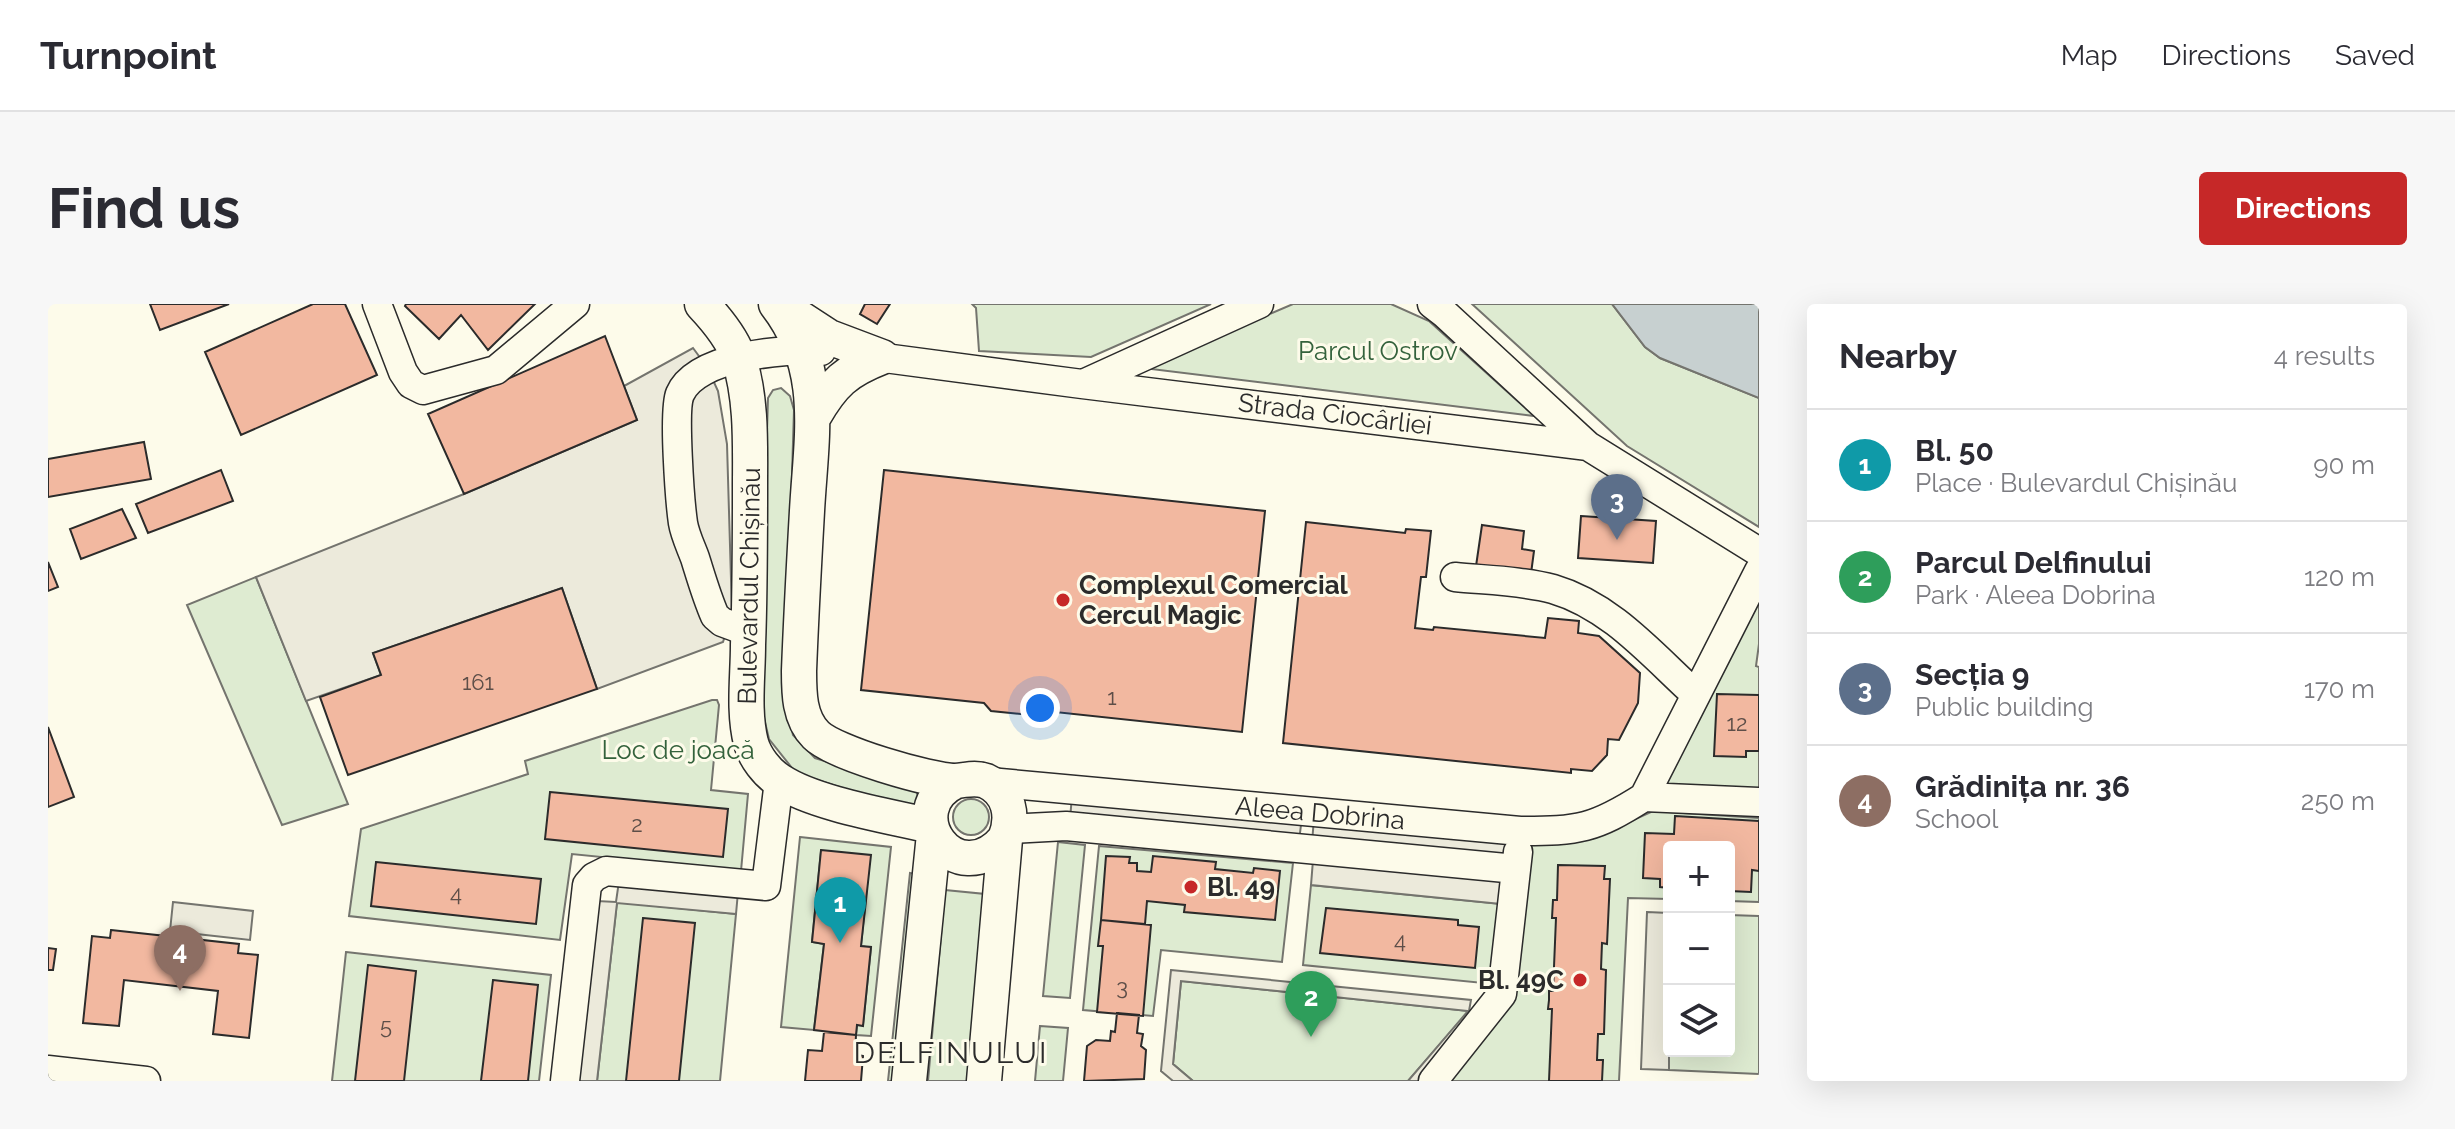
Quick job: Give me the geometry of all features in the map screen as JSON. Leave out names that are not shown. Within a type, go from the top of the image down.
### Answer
[{"type":"main road","points":[[702,304],[721,327],[739,357]]},
{"type":"main road","points":[[778,304],[829,337],[882,357]]},
{"type":"main road","name":"Bulevardul Chișinău","points":[[778,304],[802,349],[814,416],[799,671],[799,700],[805,719],[816,736],[851,753],[906,771],[972,781]]},
{"type":"main road","name":"Bulevardul Chișinău","points":[[739,357],[747,399],[750,447],[748,727],[752,747],[762,765],[779,781],[822,799],[932,830],[950,853],[969,858],[990,853],[1007,834]]},
{"type":"main road","points":[[814,416],[830,390],[847,373],[882,357]]},
{"type":"main road","points":[[909,1081],[931,813],[936,797],[945,787],[972,781],[996,787],[1007,801],[1011,816],[984,1081]]},
{"type":"street","points":[[377,304],[403,372],[411,384],[423,390],[496,370],[575,304]]},
{"type":"street","points":[[1082,384],[1259,304]]},
{"type":"street","name":"Strada Ciocârliei","points":[[1432,304],[1588,446],[1759,552]]},
{"type":"street","name":"Strada Ciocârliei","points":[[749,632],[722,622],[715,616],[683,524],[676,412],[685,384],[712,366],[739,357],[802,349],[882,357],[1588,446]]},
{"type":"street","points":[[1759,571],[1644,797],[1759,802]]},
{"type":"street","points":[[1455,577],[1550,588],[1580,598],[1608,614],[1695,694]]},
{"type":"street","points":[[565,1081],[587,885],[606,871],[766,886],[779,781]]},
{"type":"street","name":"Aleea Dobrina","points":[[972,781],[1520,831],[1565,831],[1590,826],[1613,817],[1644,797]]},
{"type":"street","name":"Aleea Dobrina","points":[[1007,834],[1066,826],[1516,869]]},
{"type":"street","points":[[1433,1081],[1502,994],[1520,831]]},
{"type":"street","points":[[48,1070],[145,1081]]},
{"type":"green space","points":[[972,304],[1211,304],[1091,357],[979,351],[976,308]]},
{"type":"green space","name":"Parcul Ostrov","points":[[1293,304],[1391,304],[1429,321],[1534,416],[1143,368]]},
{"type":"green space","points":[[1472,304],[1612,304],[1645,347],[1660,358],[1759,398],[1759,527],[1627,446]]},
{"type":"green space","points":[[781,388],[790,396],[794,410],[785,700],[793,735],[815,758],[911,788],[919,797],[915,806],[904,808],[796,773],[769,739],[759,697],[768,398],[773,390]]},
{"type":"green space","points":[[256,577],[348,804],[282,825],[187,605]]},
{"type":"green space","points":[[1759,597],[1756,666],[1759,667],[1759,791],[1664,786]]},
{"type":"green space","name":"Loc de joacă","points":[[717,700],[719,705],[711,790],[748,794],[741,871],[572,854],[560,940],[349,916],[361,829],[528,774],[525,761]]},
{"type":"green space","points":[[971,799],[984,804],[989,817],[984,830],[971,835],[958,830],[953,817],[958,804]]},
{"type":"green space","points":[[1653,811],[1759,818],[1759,902],[1735,901],[1735,841],[1663,841],[1663,899],[1628,898],[1619,1081],[1445,1081],[1514,995],[1531,838],[1592,839]]},
{"type":"green space","points":[[800,837],[891,847],[871,1036],[856,1035],[857,1025],[863,1025],[871,948],[861,946],[870,856],[821,851],[812,942],[824,944],[814,1030],[781,1027]]},
{"type":"green space","points":[[1058,842],[1085,845],[1070,998],[1043,996]]},
{"type":"green space","points":[[1099,846],[1293,863],[1282,962],[1161,950],[1153,1016],[1083,1010]]},
{"type":"green space","points":[[910,873],[916,874],[894,1081],[888,1081]]},
{"type":"green space","points":[[1311,885],[1501,904],[1493,984],[1303,965]]},
{"type":"green space","points":[[945,890],[985,894],[967,1081],[928,1081]]},
{"type":"green space","points":[[617,902],[736,914],[720,1081],[597,1081]]},
{"type":"green space","points":[[1735,915],[1759,916],[1759,1074],[1669,1070],[1669,1057],[1735,1057]]},
{"type":"green space","points":[[346,952],[551,975],[539,1081],[332,1081]]},
{"type":"green space","points":[[1181,981],[1469,1011],[1408,1081],[1193,1081],[1173,1064]]},
{"type":"green space","points":[[1040,1026],[1068,1028],[1063,1081],[1035,1081]]},
{"type":"shaded area","points":[[1612,304],[1759,304],[1759,398],[1660,358],[1645,347]]},
{"type":"shaded area","points":[[693,348],[707,367],[718,391],[727,444],[732,613],[723,642],[597,689],[562,588],[373,653],[381,675],[306,701],[256,577],[464,494],[637,420],[624,386]]},
{"type":"shaded area","points":[[1072,795],[1302,817],[1299,841],[1070,820]]},
{"type":"shaded area","points":[[1314,818],[1510,836],[1508,861],[1312,843]]},
{"type":"shaded area","points":[[1313,860],[1504,879],[1501,904],[1311,885]]},
{"type":"shaded area","points":[[619,881],[738,892],[736,914],[617,903],[597,1081],[578,1081],[597,901],[616,902]]},
{"type":"shaded area","points":[[173,902],[253,911],[250,940],[170,931]]},
{"type":"shaded area","points":[[1647,912],[1663,913],[1663,1057],[1669,1057],[1669,1070],[1641,1069]]},
{"type":"shaded area","points":[[1171,970],[1471,1000],[1469,1011],[1478,1017],[1424,1081],[1408,1081],[1468,1011],[1181,981],[1173,1064],[1193,1081],[1173,1081],[1161,1071]]},
{"type":"building","points":[[150,304],[229,304],[160,330]]},
{"type":"building","points":[[313,304],[345,304],[377,375],[241,435],[205,352]]},
{"type":"building","points":[[406,304],[535,304],[488,350],[461,315],[439,339]]},
{"type":"building","points":[[865,304],[890,304],[877,324],[860,314]]},
{"type":"building","points":[[605,336],[637,420],[464,494],[428,414]]},
{"type":"building","points":[[144,442],[151,479],[48,497],[48,459]]},
{"type":"building","points":[[221,470],[233,501],[148,533],[136,504]]},
{"type":"building","name":"Complexul Comercial Cercul Magic","points":[[884,470],[1265,511],[1242,732],[1046,711],[1041,716],[991,711],[984,703],[861,690]]},
{"type":"building","points":[[122,509],[136,538],[81,559],[70,529]]},
{"type":"building","points":[[1581,516],[1656,521],[1653,563],[1578,558]]},
{"type":"building","points":[[1306,522],[1405,533],[1406,529],[1431,531],[1426,577],[1421,577],[1415,628],[1433,630],[1434,627],[1545,638],[1548,618],[1579,621],[1578,633],[1599,636],[1640,673],[1638,703],[1619,740],[1608,739],[1607,755],[1592,771],[1571,769],[1571,773],[1283,743]]},
{"type":"building","points":[[1482,525],[1524,531],[1522,549],[1534,551],[1530,581],[1475,573]]},
{"type":"building","points":[[48,562],[58,587],[48,591]]},
{"type":"building","points":[[562,588],[597,689],[348,775],[320,697],[381,675],[373,653]]},
{"type":"building","points":[[1717,694],[1759,695],[1759,751],[1746,751],[1746,757],[1714,756]]},
{"type":"building","points":[[48,727],[74,797],[48,807]]},
{"type":"building","points":[[550,792],[728,809],[723,857],[545,839]]},
{"type":"building","points":[[1675,816],[1759,821],[1759,871],[1752,870],[1751,892],[1735,891],[1735,841],[1663,841],[1663,887],[1660,887],[1660,879],[1643,878],[1645,833],[1674,834]]},
{"type":"building","points":[[821,850],[871,855],[861,946],[871,947],[863,1026],[857,1025],[856,1035],[814,1030],[824,944],[812,942]]},
{"type":"building","name":"Bl. 49","points":[[1106,856],[1130,857],[1129,863],[1137,863],[1137,871],[1151,872],[1153,856],[1216,862],[1215,869],[1253,873],[1254,868],[1280,871],[1275,920],[1184,912],[1185,905],[1147,901],[1145,924],[1101,920]]},
{"type":"building","points":[[376,862],[541,879],[536,924],[371,906]]},
{"type":"building","name":"Bl. 49C","points":[[1558,865],[1605,866],[1604,879],[1610,879],[1607,944],[1602,943],[1601,969],[1606,970],[1604,1034],[1598,1034],[1597,1060],[1603,1060],[1602,1081],[1549,1081],[1552,1009],[1548,1009],[1549,991],[1553,991],[1556,918],[1552,918],[1553,900],[1557,900]]},
{"type":"building","points":[[1326,908],[1458,920],[1458,925],[1479,927],[1475,968],[1320,953]]},
{"type":"building","points":[[643,918],[695,923],[679,1081],[626,1081]]},
{"type":"building","name":"Bl. 49","points":[[1101,920],[1151,925],[1143,1016],[1097,1012],[1103,946],[1098,946]]},
{"type":"building","points":[[111,930],[239,944],[238,953],[258,955],[249,1038],[213,1034],[218,991],[124,980],[119,1026],[83,1023],[92,936],[110,938]]},
{"type":"building","points":[[48,948],[56,949],[53,970],[48,970]]},
{"type":"building","points":[[368,965],[416,971],[404,1081],[355,1081]]},
{"type":"building","points":[[493,980],[538,985],[528,1081],[481,1081]]},
{"type":"building","points":[[1117,1013],[1139,1015],[1137,1033],[1143,1034],[1141,1046],[1146,1050],[1144,1079],[1084,1081],[1087,1046],[1096,1040],[1110,1041],[1111,1031],[1115,1032]]},
{"type":"building","points":[[824,1032],[856,1035],[855,1054],[863,1056],[861,1081],[805,1081],[808,1050],[822,1051]]},
{"type":"place","name":"Secția 9","points":[[1617,540]]},
{"type":"place","name":"Complexul Comercial Cercul Magic","points":[[1063,600]]},
{"type":"place","name":"Bl. 49","points":[[1191,887]]},
{"type":"place","name":"Bl. 50","points":[[840,943]]},
{"type":"place","name":"Bl. 49C","points":[[1580,980]]},
{"type":"place","name":"Grădinița nr. 36","points":[[180,991]]},
{"type":"place","name":"Parcul Delfinului","points":[[1311,1037]]},
{"type":"district","name":"DELFINULUI","points":[[951,1052]]}]
